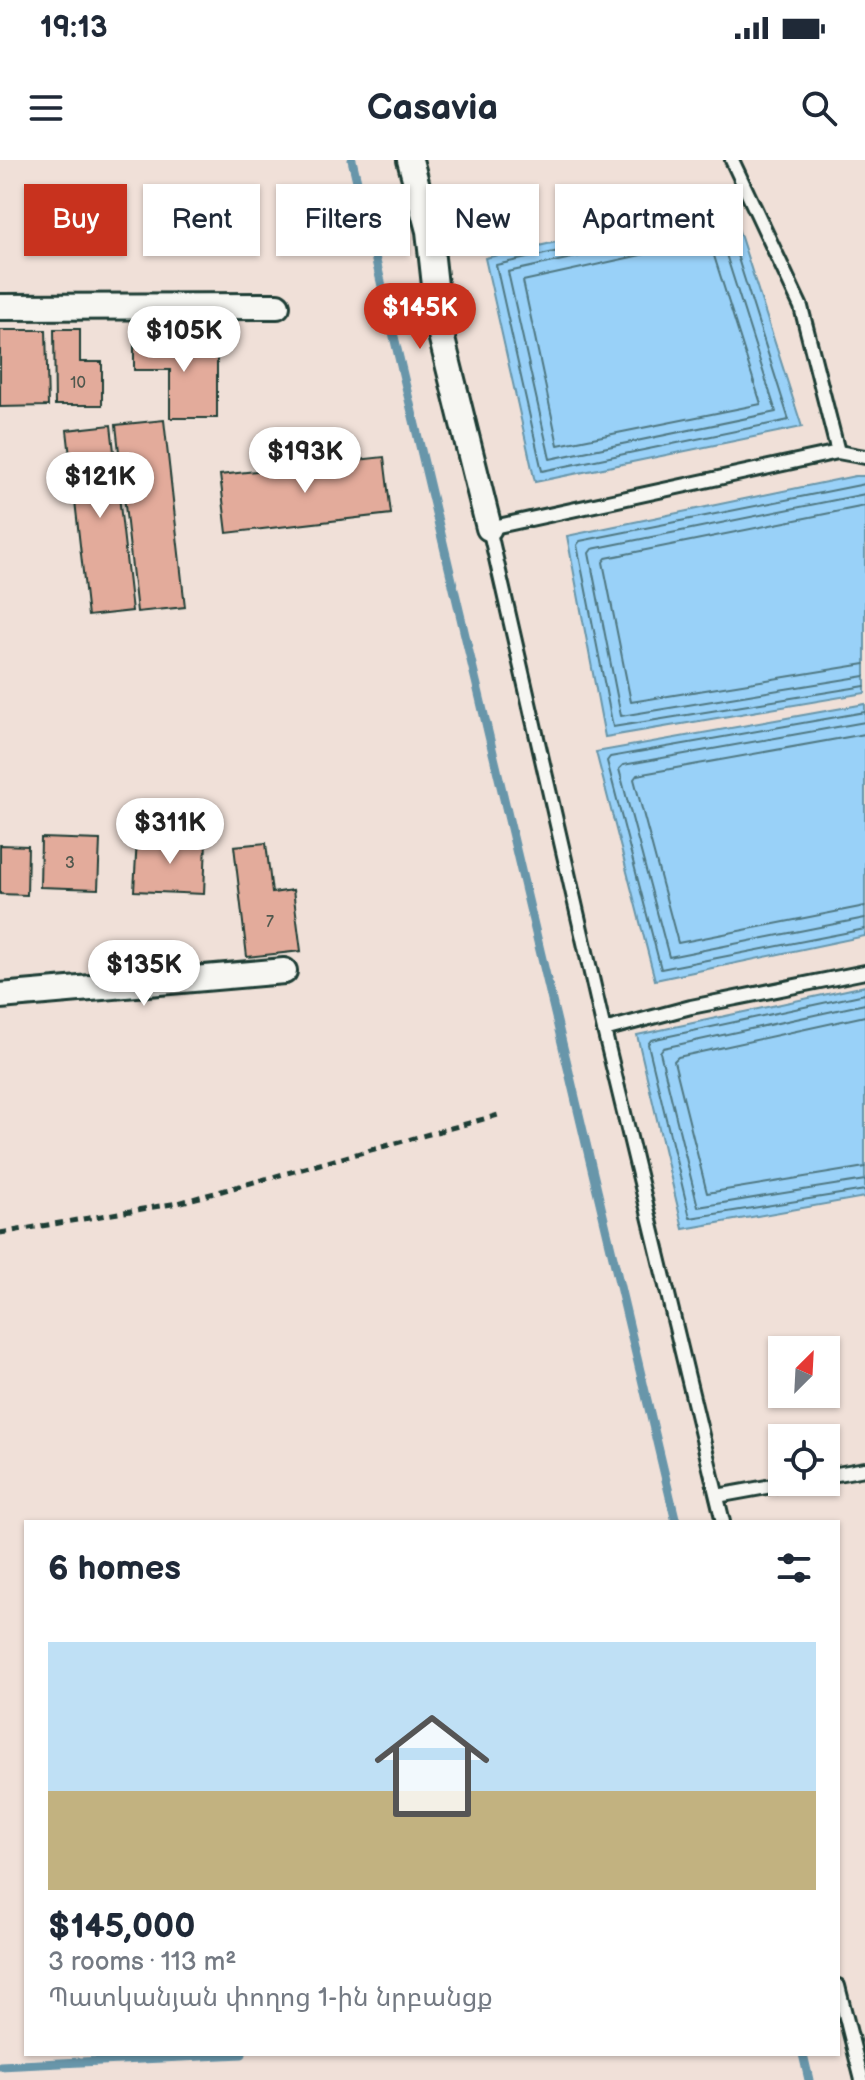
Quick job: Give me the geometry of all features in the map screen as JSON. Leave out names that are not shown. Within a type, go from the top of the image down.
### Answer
[{"type":"street","points":[[410,160],[429,231],[440,331],[489,528]]},
{"type":"street","points":[[0,307],[277,306]]},
{"type":"street","points":[[0,996],[284,971]]},
{"type":"lane","points":[[732,160],[801,307],[838,452]]},
{"type":"lane","points":[[723,1520],[604,1030],[489,528],[838,452],[865,457]]},
{"type":"lane","points":[[604,1030],[691,1007],[865,972]]},
{"type":"lane","points":[[840,1473],[865,1469]]},
{"type":"lane","points":[[717,1496],[768,1487]]},
{"type":"lane","points":[[840,1994],[862,2080]]},
{"type":"path","points":[[0,1233],[178,1203],[502,1114]]},
{"type":"water","points":[[555,242],[555,256],[743,256],[743,243],[802,427],[535,482],[485,258],[539,256],[539,246]]},
{"type":"water","points":[[865,476],[865,693],[605,737],[567,536]]},
{"type":"water","points":[[865,704],[865,936],[655,980],[596,752]]},
{"type":"water","points":[[865,986],[865,1197],[683,1229],[637,1035]]},
{"type":"building","points":[[54,329],[80,329],[80,362],[102,362],[102,405],[55,405]]},
{"type":"building","points":[[0,330],[46,330],[48,406],[0,407]]},
{"type":"building","points":[[134,340],[217,340],[217,418],[170,418],[170,370],[134,370]]},
{"type":"building","points":[[164,420],[185,607],[137,612],[116,425]]},
{"type":"building","points":[[111,425],[132,611],[88,616],[67,430]]},
{"type":"building","points":[[384,457],[391,514],[227,533],[220,475]]},
{"type":"building","points":[[41,838],[100,840],[98,889],[40,887]]},
{"type":"building","points":[[137,838],[206,841],[204,894],[134,891]]},
{"type":"building","points":[[266,843],[272,893],[293,890],[301,951],[247,957],[234,846]]},
{"type":"building","points":[[0,845],[28,846],[27,895],[0,894]]},
{"type":"waterway","points":[[352,160],[676,1520]]},
{"type":"waterway","points":[[0,2066],[202,2056]]},
{"type":"waterway","points":[[803,2056],[809,2080]]}]
